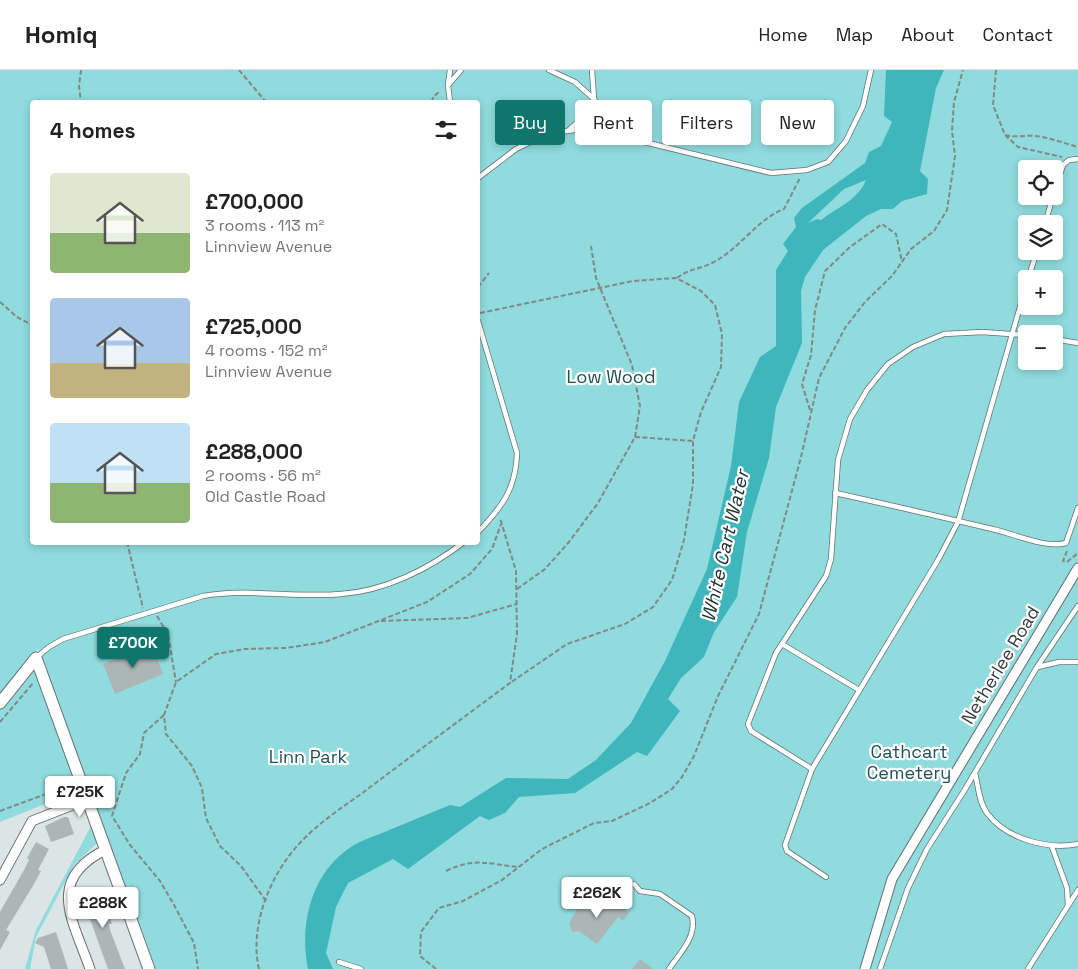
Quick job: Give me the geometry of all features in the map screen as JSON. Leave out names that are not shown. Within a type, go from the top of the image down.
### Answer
[{"type":"street","name":"Netherlee Road","points":[[865,969],[892,879],[1078,568]]},
{"type":"street","points":[[36,658],[149,969]]},
{"type":"street","points":[[0,703],[36,658]]},
{"type":"street","points":[[0,880],[32,821],[86,794]]},
{"type":"street","points":[[90,969],[68,905],[68,887],[71,877],[80,866],[105,850]]},
{"type":"lane","points":[[450,70],[448,85],[450,100]]},
{"type":"lane","points":[[448,85],[460,70]]},
{"type":"lane","points":[[549,70],[575,82],[594,99]]},
{"type":"lane","points":[[568,131],[584,116],[594,99],[592,70]]},
{"type":"lane","points":[[652,143],[771,173],[806,170],[828,162],[846,142],[862,106],[871,70]]},
{"type":"lane","points":[[480,176],[516,148],[547,134],[575,130]]},
{"type":"lane","points":[[1063,165],[1068,160],[1078,159]]},
{"type":"lane","points":[[826,877],[787,851],[785,844],[812,769],[938,560],[958,522],[1018,313]]},
{"type":"lane","points":[[480,328],[517,453],[517,471],[510,490],[498,511],[480,530]]},
{"type":"lane","points":[[812,769],[751,731],[748,724],[758,694],[782,644],[826,576],[831,559],[838,460],[850,419],[867,390],[888,364],[912,347],[944,334],[1018,334]]},
{"type":"lane","points":[[1063,340],[1078,343]]},
{"type":"lane","points":[[835,493],[1046,543],[1066,544],[1078,508]]},
{"type":"lane","points":[[36,658],[49,647],[63,640],[144,613],[222,592],[341,594],[363,591],[407,577],[459,545]]},
{"type":"lane","points":[[880,969],[908,888],[927,849],[976,773],[1038,667],[1078,606]]},
{"type":"lane","points":[[782,644],[859,690]]},
{"type":"lane","points":[[1038,667],[1059,662],[1078,662]]},
{"type":"lane","points":[[976,773],[986,813],[1006,830],[1052,847],[1078,844]]},
{"type":"lane","points":[[1052,847],[1067,888],[1068,906]]},
{"type":"lane","points":[[634,884],[640,890],[660,894],[692,916],[694,927],[689,940],[669,969]]},
{"type":"lane","points":[[1028,969],[1078,890]]},
{"type":"lane","points":[[339,962],[361,969]]},
{"type":"path","points":[[81,70],[79,86],[81,100]]},
{"type":"path","points":[[239,70],[264,100]]},
{"type":"path","points":[[436,969],[420,956],[421,932],[439,908],[463,901],[502,880],[542,848],[594,823],[612,822],[650,803],[672,789],[682,777],[694,756],[718,696],[758,614],[819,378],[845,328],[865,302],[892,276],[911,249],[934,231],[947,210],[955,156],[952,131],[954,102],[963,70]]},
{"type":"path","points":[[996,70],[993,106],[1004,135],[1018,147],[1068,160]]},
{"type":"path","points":[[432,100],[433,97],[448,85]]},
{"type":"path","points":[[1004,135],[1014,138],[1024,136],[1038,137],[1078,147]]},
{"type":"path","points":[[676,278],[685,271],[713,263],[742,240],[768,215],[784,208],[795,185],[806,170]]},
{"type":"path","points":[[811,412],[802,384],[811,354],[815,310],[825,271],[850,247],[882,224],[896,234],[902,262]]},
{"type":"path","points":[[516,589],[545,569],[569,542],[598,503],[635,437],[640,406],[632,365],[602,288],[596,278],[591,246]]},
{"type":"path","points":[[480,284],[489,273]]},
{"type":"path","points":[[259,969],[256,956],[259,920],[277,874],[299,844],[330,817],[510,683],[567,644],[626,624],[653,608],[672,580],[684,540],[693,484],[693,441],[701,412],[721,367],[722,334],[715,305],[701,292],[676,278],[633,281],[480,313]]},
{"type":"path","points":[[0,302],[18,317],[30,324]]},
{"type":"path","points":[[635,437],[693,441]]},
{"type":"path","points":[[498,511],[514,563],[516,589],[516,634],[510,683]]},
{"type":"path","points":[[176,682],[216,654],[245,649],[286,648],[325,642],[427,602],[470,574],[492,549],[501,524]]},
{"type":"path","points":[[1066,544],[1068,549],[1063,561],[1067,562],[1078,553]]},
{"type":"path","points":[[128,545],[144,613]]},
{"type":"path","points":[[379,622],[467,618],[517,604]]},
{"type":"path","points":[[154,610],[168,634],[174,659],[176,682],[164,716],[166,734],[192,766],[202,788],[206,818],[220,846],[241,866],[266,901]]},
{"type":"path","points":[[0,722],[42,674]]},
{"type":"path","points":[[164,716],[144,733],[140,754],[126,773],[112,816],[130,845],[160,881],[173,903],[194,943],[198,969]]},
{"type":"path","points":[[0,811],[74,784],[86,794]]},
{"type":"path","points":[[446,871],[470,862],[482,861],[518,867]]},
{"type":"green space","name":"Linn Park","points":[[0,70],[1078,70],[1078,969],[156,969],[38,649],[0,696]]},
{"type":"green space","points":[[34,668],[80,790],[0,822],[0,706]]},
{"type":"green space","points":[[91,826],[99,841],[74,865],[36,937],[30,969],[25,969],[36,930]]},
{"type":"water","name":"White Cart Water","points":[[886,70],[944,70],[936,88],[920,171],[928,179],[927,194],[902,201],[893,209],[881,209],[866,216],[823,250],[805,277],[801,291],[802,343],[776,407],[769,458],[747,532],[737,597],[714,632],[704,657],[681,678],[668,699],[680,711],[647,756],[637,752],[575,793],[519,797],[505,813],[489,820],[480,816],[408,869],[393,859],[348,883],[336,907],[326,953],[333,969],[308,969],[305,935],[311,901],[317,885],[326,871],[337,858],[351,847],[366,839],[450,805],[460,807],[506,778],[568,779],[596,760],[631,723],[665,661],[707,569],[731,466],[739,402],[760,357],[776,346],[776,270],[788,251],[783,244],[796,227],[794,218],[802,208],[865,163],[869,152],[881,146],[892,122],[884,116]],"holes":[[[866,180],[847,203],[821,220],[817,219],[808,223],[844,189]]]},
{"type":"building","points":[[152,645],[163,674],[115,694],[103,664]]},
{"type":"building","points":[[68,817],[74,834],[51,842],[45,826]]},
{"type":"building","points":[[36,842],[49,849],[38,870],[41,871],[6,930],[10,932],[0,950],[0,912],[24,870],[29,860],[27,858]]},
{"type":"building","points":[[102,890],[103,911],[107,910],[112,924],[109,924],[110,930],[125,969],[108,969],[86,908],[85,891]]},
{"type":"building","points":[[608,896],[629,913],[623,921],[618,917],[597,944],[579,931],[572,932],[569,923],[581,902],[595,913]]},
{"type":"building","points":[[56,932],[68,969],[51,969],[44,947],[35,943],[38,938]]},
{"type":"building","points":[[640,959],[653,969],[632,969]]},
{"type":"park label","name":"Low Wood","points":[[611,376]]},
{"type":"park label","name":"Cathcart Cemetery","points":[[909,761]]}]
